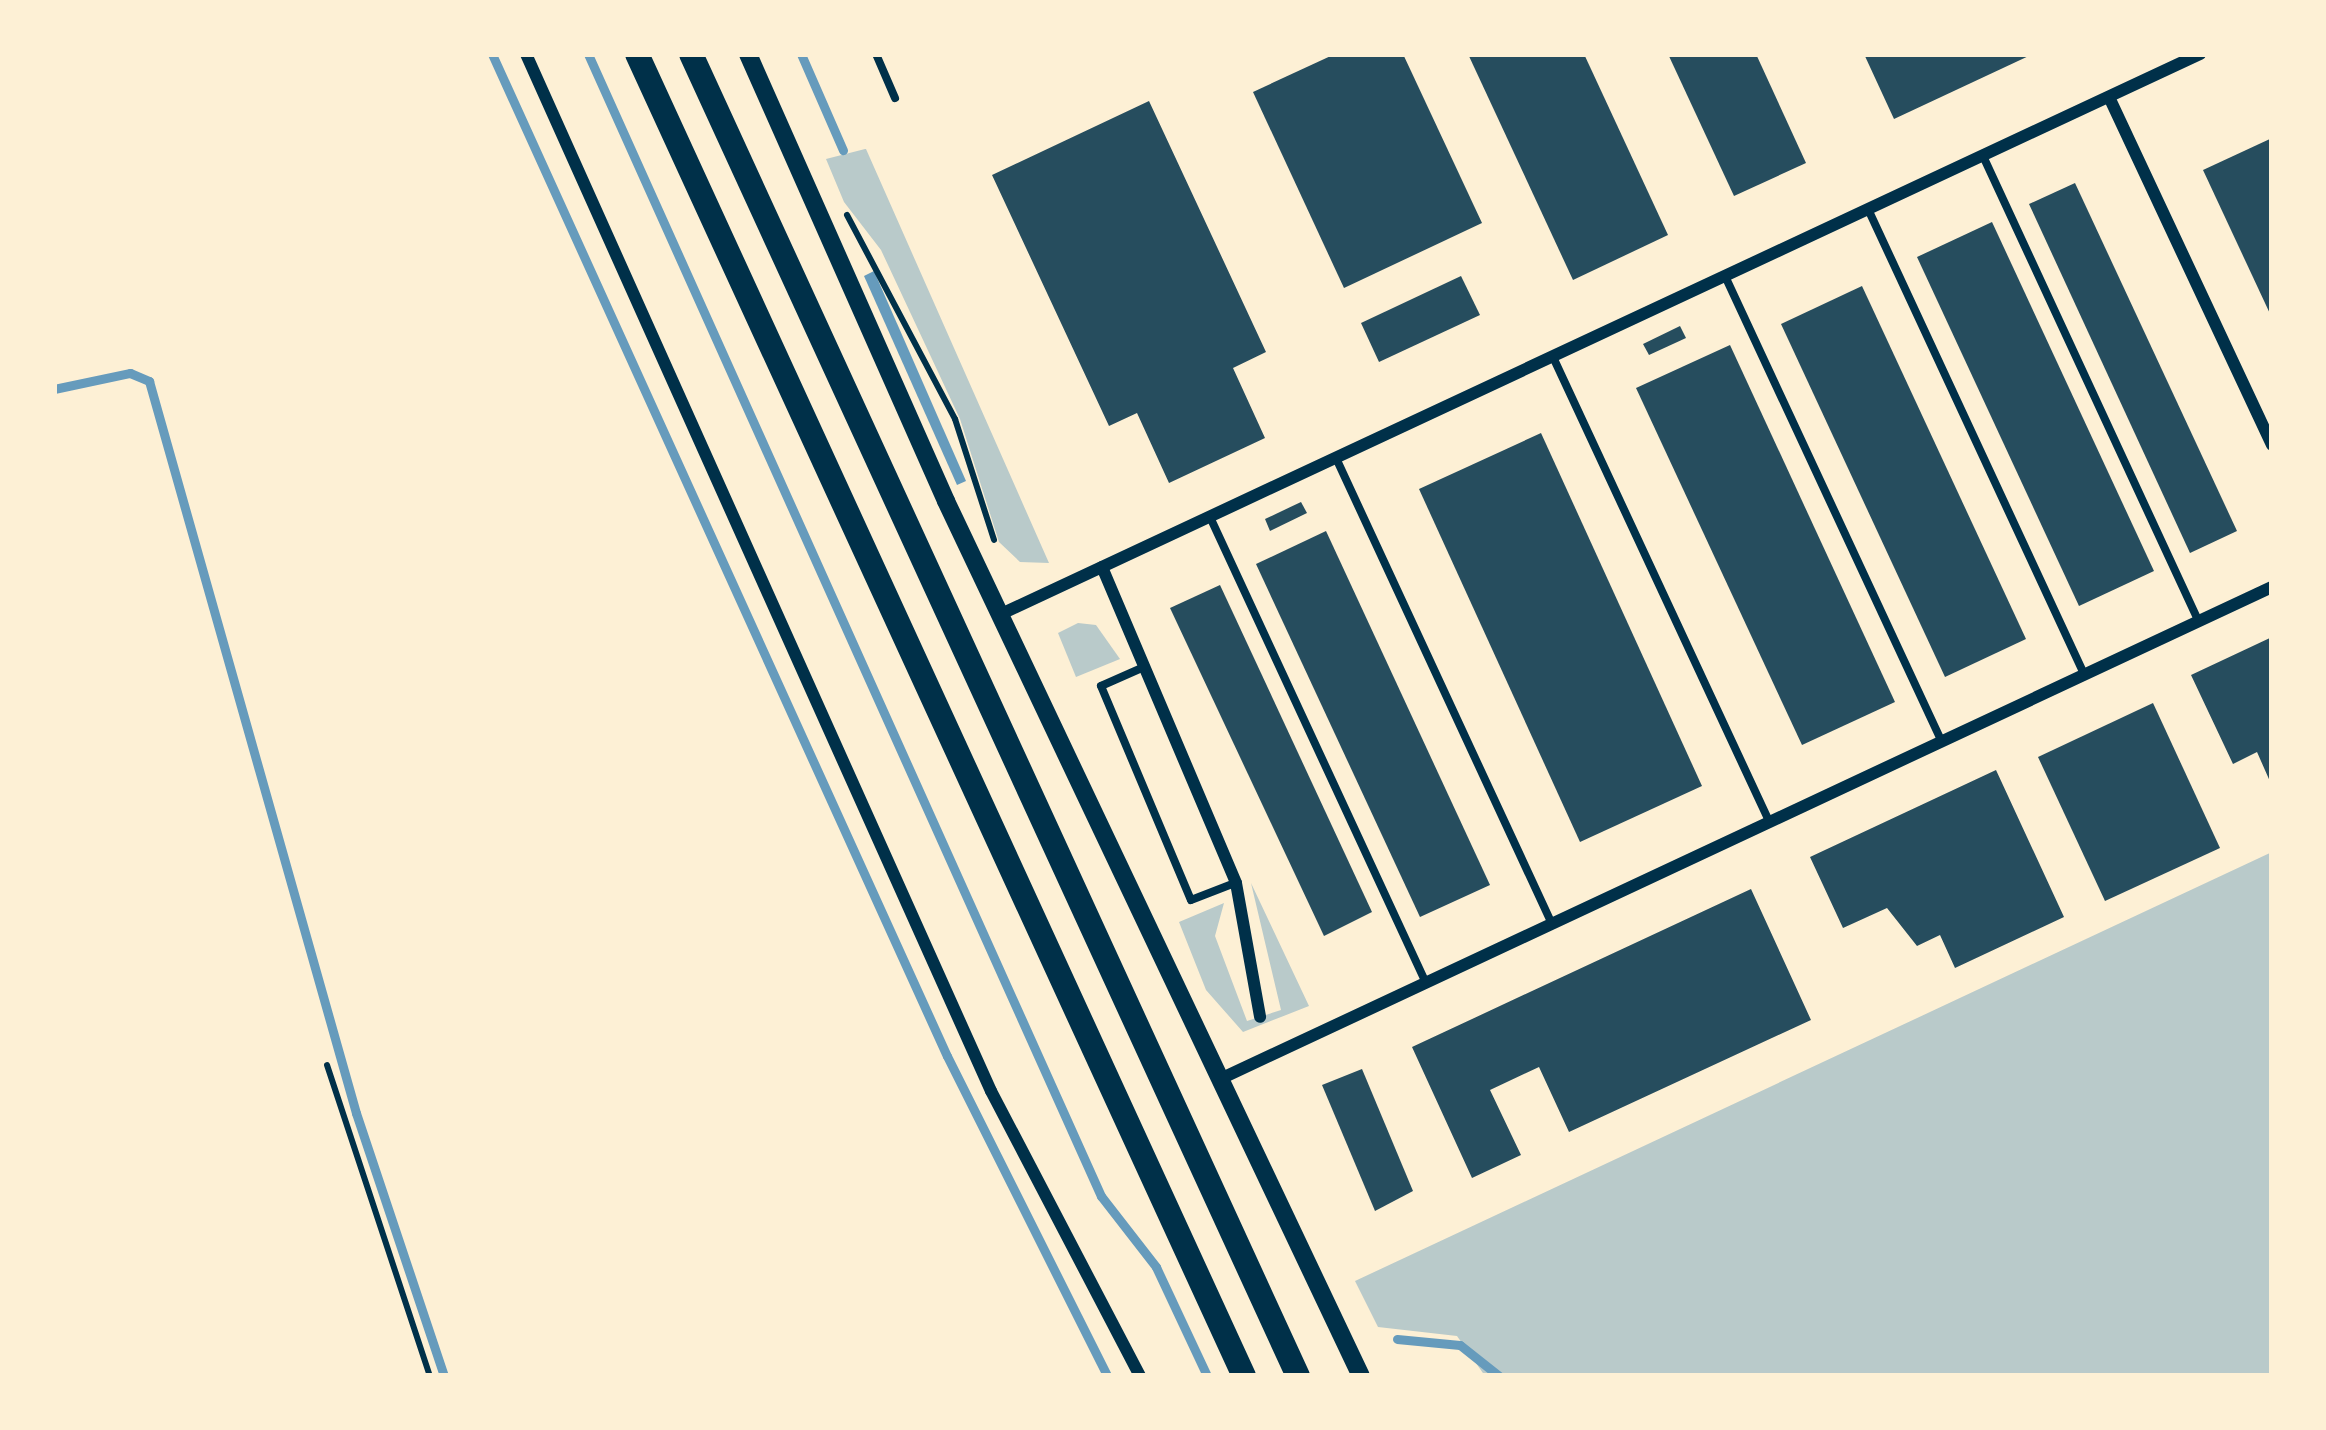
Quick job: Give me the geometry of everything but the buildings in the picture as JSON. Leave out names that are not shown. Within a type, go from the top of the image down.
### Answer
[{"type":"highway","points":[[633,54],[1244,1376]]},
{"type":"highway","points":[[691,54],[1298,1376]]},
{"type":"street","points":[[526,54],[992,1091],[1140,1376]]},
{"type":"street","points":[[748,54],[998,615],[1361,1376]]},
{"type":"street","points":[[998,615],[2200,54]]},
{"type":"street","points":[[2110,97],[2272,445]]},
{"type":"street","points":[[1102,567],[1236,883],[1260,1017]]},
{"type":"street","points":[[1218,1080],[2272,587]]},
{"type":"lane","points":[[876,54],[895,98]]},
{"type":"lane","points":[[1983,156],[2199,622]]},
{"type":"lane","points":[[1868,209],[2084,675]]},
{"type":"lane","points":[[1726,276],[1942,742]]},
{"type":"lane","points":[[1553,357],[1769,822]]},
{"type":"lane","points":[[1336,458],[1552,924]]},
{"type":"lane","points":[[1210,517],[1426,982]]},
{"type":"lane","points":[[1144,667],[1101,686],[1191,900],[1236,883]]},
{"type":"path","points":[[841,206],[881,264],[955,418],[997,551]]},
{"type":"path","points":[[327,1065],[430,1376]]},
{"type":"shaded area","points":[[866,149],[1049,563],[1020,562],[999,542],[960,419],[881,250],[844,202],[826,159]]},
{"type":"shaded area","points":[[1078,623],[1096,625],[1120,659],[1076,677],[1058,633]]},
{"type":"shaded area","points":[[2272,852],[2272,1376],[1485,1376],[1457,1336],[1378,1327],[1355,1281]]},
{"type":"shaded area","points":[[1251,883],[1309,1006],[1243,1032],[1206,990],[1179,922],[1224,903],[1215,936],[1247,1021],[1281,1010]]},
{"type":"water","points":[[874,271],[966,481],[957,485],[864,276]]},
{"type":"waterway","points":[[492,54],[947,1056],[1107,1376]]},
{"type":"waterway","points":[[588,54],[1101,1196],[1156,1267],[1207,1376]]},
{"type":"waterway","points":[[801,54],[843,150]]},
{"type":"waterway","points":[[54,389],[130,373],[149,381],[356,1113],[444,1376]]},
{"type":"waterway","points":[[1397,1339],[1460,1345],[1499,1376]]}]
